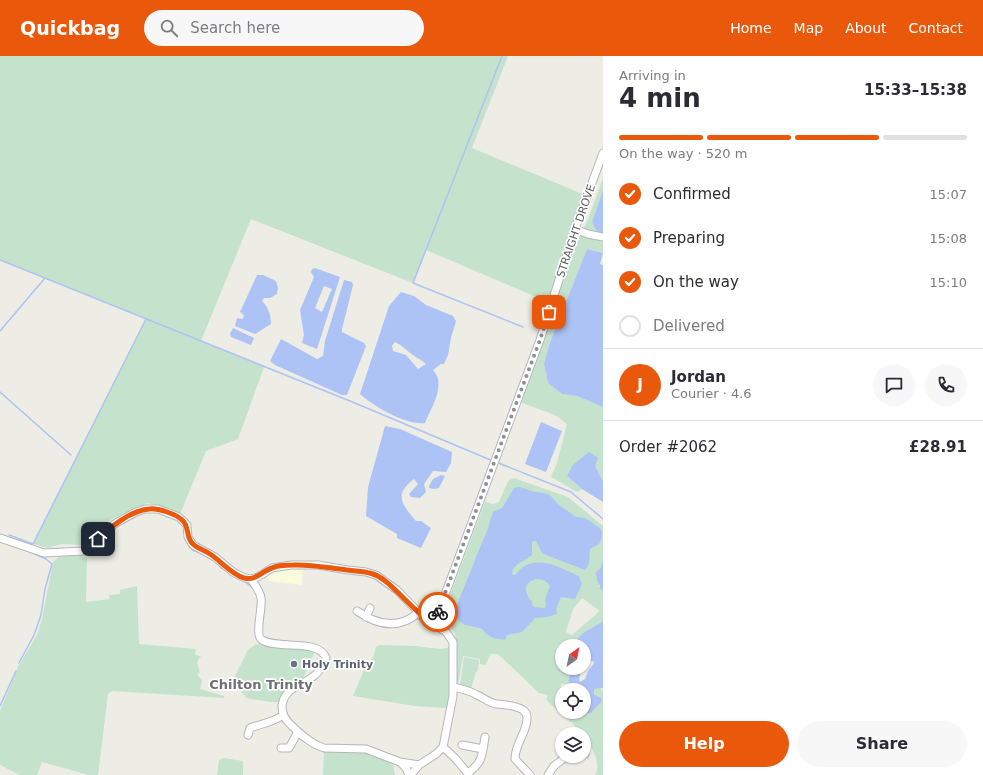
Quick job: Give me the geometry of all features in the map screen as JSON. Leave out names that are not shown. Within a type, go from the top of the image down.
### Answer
[{"type":"street","name":"STRAIGHT DROVE","points":[[434,624],[540,340],[575,229],[603,153]]},
{"type":"street","points":[[575,229],[603,238]]},
{"type":"street","points":[[0,538],[44,553],[84,550],[90,548],[106,531],[127,517],[145,509],[158,509],[175,515],[184,522],[187,525],[188,538],[193,544],[215,557],[239,576],[251,579],[258,577],[272,568],[291,565],[317,565],[366,572],[376,575],[404,597],[418,613],[446,632],[453,642],[454,687],[452,707],[448,718],[443,747],[436,754],[419,765],[410,775],[400,762]]},
{"type":"street","points":[[251,579],[261,597],[261,617],[258,633],[259,638],[273,644],[316,649],[326,658],[321,668],[312,678],[294,688],[285,696],[282,704],[283,715],[286,720],[298,732],[318,746],[324,748],[366,749],[400,762],[419,765]]},
{"type":"street","points":[[366,617],[370,608]]},
{"type":"street","points":[[357,611],[380,623],[389,624],[397,624],[409,620],[418,613]]},
{"type":"street","points":[[454,687],[476,694],[494,704],[516,707],[526,712],[527,720],[523,734],[517,745],[515,759],[530,775]]},
{"type":"street","points":[[248,735],[250,728],[274,720],[283,715]]},
{"type":"street","points":[[281,748],[289,748],[298,732]]},
{"type":"street","points":[[443,747],[468,774],[476,768],[481,761],[485,737]]},
{"type":"street","points":[[462,745],[483,749]]},
{"type":"street","points":[[548,775],[558,763]]},
{"type":"shaded area","points":[[0,56],[508,56],[472,148],[585,195],[548,302],[426,250],[413,283],[251,219],[201,341],[264,367],[238,439],[206,451],[180,514],[171,509],[147,503],[112,519],[103,526],[93,540],[83,545],[61,544],[48,548],[33,544],[146,319],[0,260]]},
{"type":"shaded area","points":[[603,178],[603,190],[592,222],[603,234],[603,253],[587,249],[549,345],[544,364],[548,383],[562,394],[577,396],[603,407],[603,481],[595,466],[567,476],[582,489],[577,492],[551,477],[557,463],[567,424],[555,415],[522,403],[521,393],[579,237],[587,222]]},
{"type":"shaded area","points":[[514,478],[568,497],[603,526],[603,560],[600,569],[599,588],[603,591],[603,621],[583,633],[577,639],[555,639],[555,675],[570,675],[569,683],[555,683],[555,708],[546,700],[548,695],[539,693],[498,654],[491,654],[485,665],[480,664],[480,659],[463,656],[458,686],[447,708],[415,706],[353,696],[367,663],[373,658],[376,647],[379,645],[414,646],[442,649],[456,644],[455,633],[445,623],[442,617],[485,502],[493,504],[499,502],[508,481]],"holes":[[[582,598],[600,611],[572,635],[566,632],[573,609]]]},
{"type":"shaded area","points":[[60,556],[81,556],[87,559],[86,602],[110,599],[109,595],[120,594],[120,590],[137,586],[139,644],[196,649],[195,655],[201,656],[197,662],[200,673],[197,674],[202,681],[200,689],[224,696],[224,698],[112,691],[108,694],[98,775],[89,775],[42,762],[37,775],[20,775],[0,765],[0,711],[18,667],[37,635],[42,619],[53,562]]},
{"type":"shaded area","points":[[303,565],[302,585],[268,581],[268,569]]},
{"type":"shaded area","points":[[256,644],[316,649],[304,677],[307,680],[297,682],[281,696],[283,699],[282,702],[270,702],[246,698],[241,691],[230,686],[248,650]]},
{"type":"shaded area","points":[[464,657],[479,660],[478,671],[476,672],[471,689],[460,685]]},
{"type":"shaded area","points":[[601,688],[603,692],[603,775],[595,775],[597,770],[597,760],[591,747],[591,727],[575,727],[567,719],[591,719],[591,707],[598,697],[594,693],[594,689]]},
{"type":"shaded area","points":[[324,750],[366,752],[391,762],[393,764],[395,775],[323,775]]},
{"type":"shaded area","points":[[223,758],[243,761],[243,775],[217,775],[219,760]]},
{"type":"water","points":[[603,190],[602,234],[596,230],[592,222]]},
{"type":"water","points":[[587,249],[603,253],[600,264],[603,265],[603,407],[577,396],[562,394],[548,383],[544,364],[549,345]]},
{"type":"water","points":[[315,268],[340,277],[317,349],[302,343],[304,335],[300,310],[314,277],[311,272],[312,269]],"holes":[[[324,286],[332,289],[322,312],[315,308]]]},
{"type":"water","points":[[257,275],[263,275],[276,281],[278,288],[277,294],[270,298],[264,298],[262,301],[269,311],[271,324],[255,334],[235,326],[237,318],[243,319],[244,315],[240,312]]},
{"type":"water","points":[[344,280],[352,282],[353,285],[342,332],[364,343],[366,346],[347,395],[342,395],[275,365],[270,361],[281,339],[317,359],[323,356],[325,341]]},
{"type":"water","points":[[401,292],[414,296],[426,305],[453,316],[456,321],[448,355],[444,364],[441,364],[433,370],[437,376],[438,389],[434,403],[425,423],[409,421],[391,414],[373,404],[360,394],[389,306]],"holes":[[[395,342],[423,361],[426,364],[418,369],[406,355],[393,351],[392,346]]]},
{"type":"water","points":[[233,328],[254,338],[251,345],[231,337],[230,334]]},
{"type":"water","points":[[541,422],[562,431],[546,472],[525,464]]},
{"type":"water","points":[[385,426],[400,429],[452,452],[451,463],[446,472],[433,471],[424,484],[426,492],[420,498],[411,497],[409,494],[418,484],[414,479],[403,490],[402,500],[407,510],[416,521],[421,521],[431,528],[421,548],[397,538],[397,534],[366,516],[368,487]]},
{"type":"water","points":[[589,452],[598,458],[595,466],[603,481],[603,502],[582,489],[567,476],[573,465]]},
{"type":"water","points":[[441,475],[445,476],[439,488],[429,488],[433,479]]},
{"type":"water","points":[[519,487],[550,495],[558,504],[576,517],[585,518],[600,528],[602,538],[599,544],[590,549],[589,563],[585,570],[542,553],[536,541],[532,542],[532,555],[520,562],[515,567],[512,573],[513,575],[529,564],[537,562],[546,563],[579,576],[582,584],[575,599],[561,597],[556,609],[557,614],[535,618],[522,632],[507,635],[505,640],[497,639],[486,634],[482,629],[461,623],[456,616],[455,610],[487,533],[493,512],[502,508],[514,488]],"holes":[[[536,579],[542,580],[550,586],[545,599],[545,608],[533,606],[526,592],[526,586],[528,583]]]},
{"type":"water","points":[[603,560],[603,591],[599,588],[600,586],[597,580],[596,572],[600,569]]},
{"type":"water","points":[[603,621],[603,688],[594,689],[594,694],[601,698],[602,701],[591,713],[591,683],[568,683],[570,675],[580,675],[580,682],[585,679],[586,675],[591,675],[591,667],[594,663],[591,661],[591,639],[577,639],[583,633]]},
{"type":"waterway","points":[[502,56],[413,283],[523,327]]},
{"type":"waterway","points":[[0,260],[350,401],[493,461]]},
{"type":"waterway","points":[[0,331],[45,278]]},
{"type":"waterway","points":[[9,535],[33,544],[146,319]]},
{"type":"waterway","points":[[0,392],[71,455]]},
{"type":"waterway","points":[[496,462],[571,492],[603,519]]},
{"type":"waterway","points":[[192,550],[198,552]]},
{"type":"waterway","points":[[19,663],[34,635],[41,615],[45,589],[52,564],[46,559],[31,552]]},
{"type":"waterway","points":[[219,565],[227,571]]},
{"type":"waterway","points":[[244,581],[253,588]]},
{"type":"waterway","points":[[0,706],[16,671]]},
{"type":"way so far","points":[[438,612],[540,340],[549,312]]},
{"type":"place","name":"Holy Trinity","points":[[294,664]]},
{"type":"district","name":"Chilton Trinity","points":[[261,684]]},
{"type":"route","points":[[98,539],[116,523],[136,512],[151,508],[158,509],[178,517],[187,525],[188,538],[193,544],[215,557],[232,572],[239,576],[251,579],[258,577],[272,568],[283,565],[303,564],[366,572],[383,579],[404,597],[418,613],[434,624],[438,612]]}]
